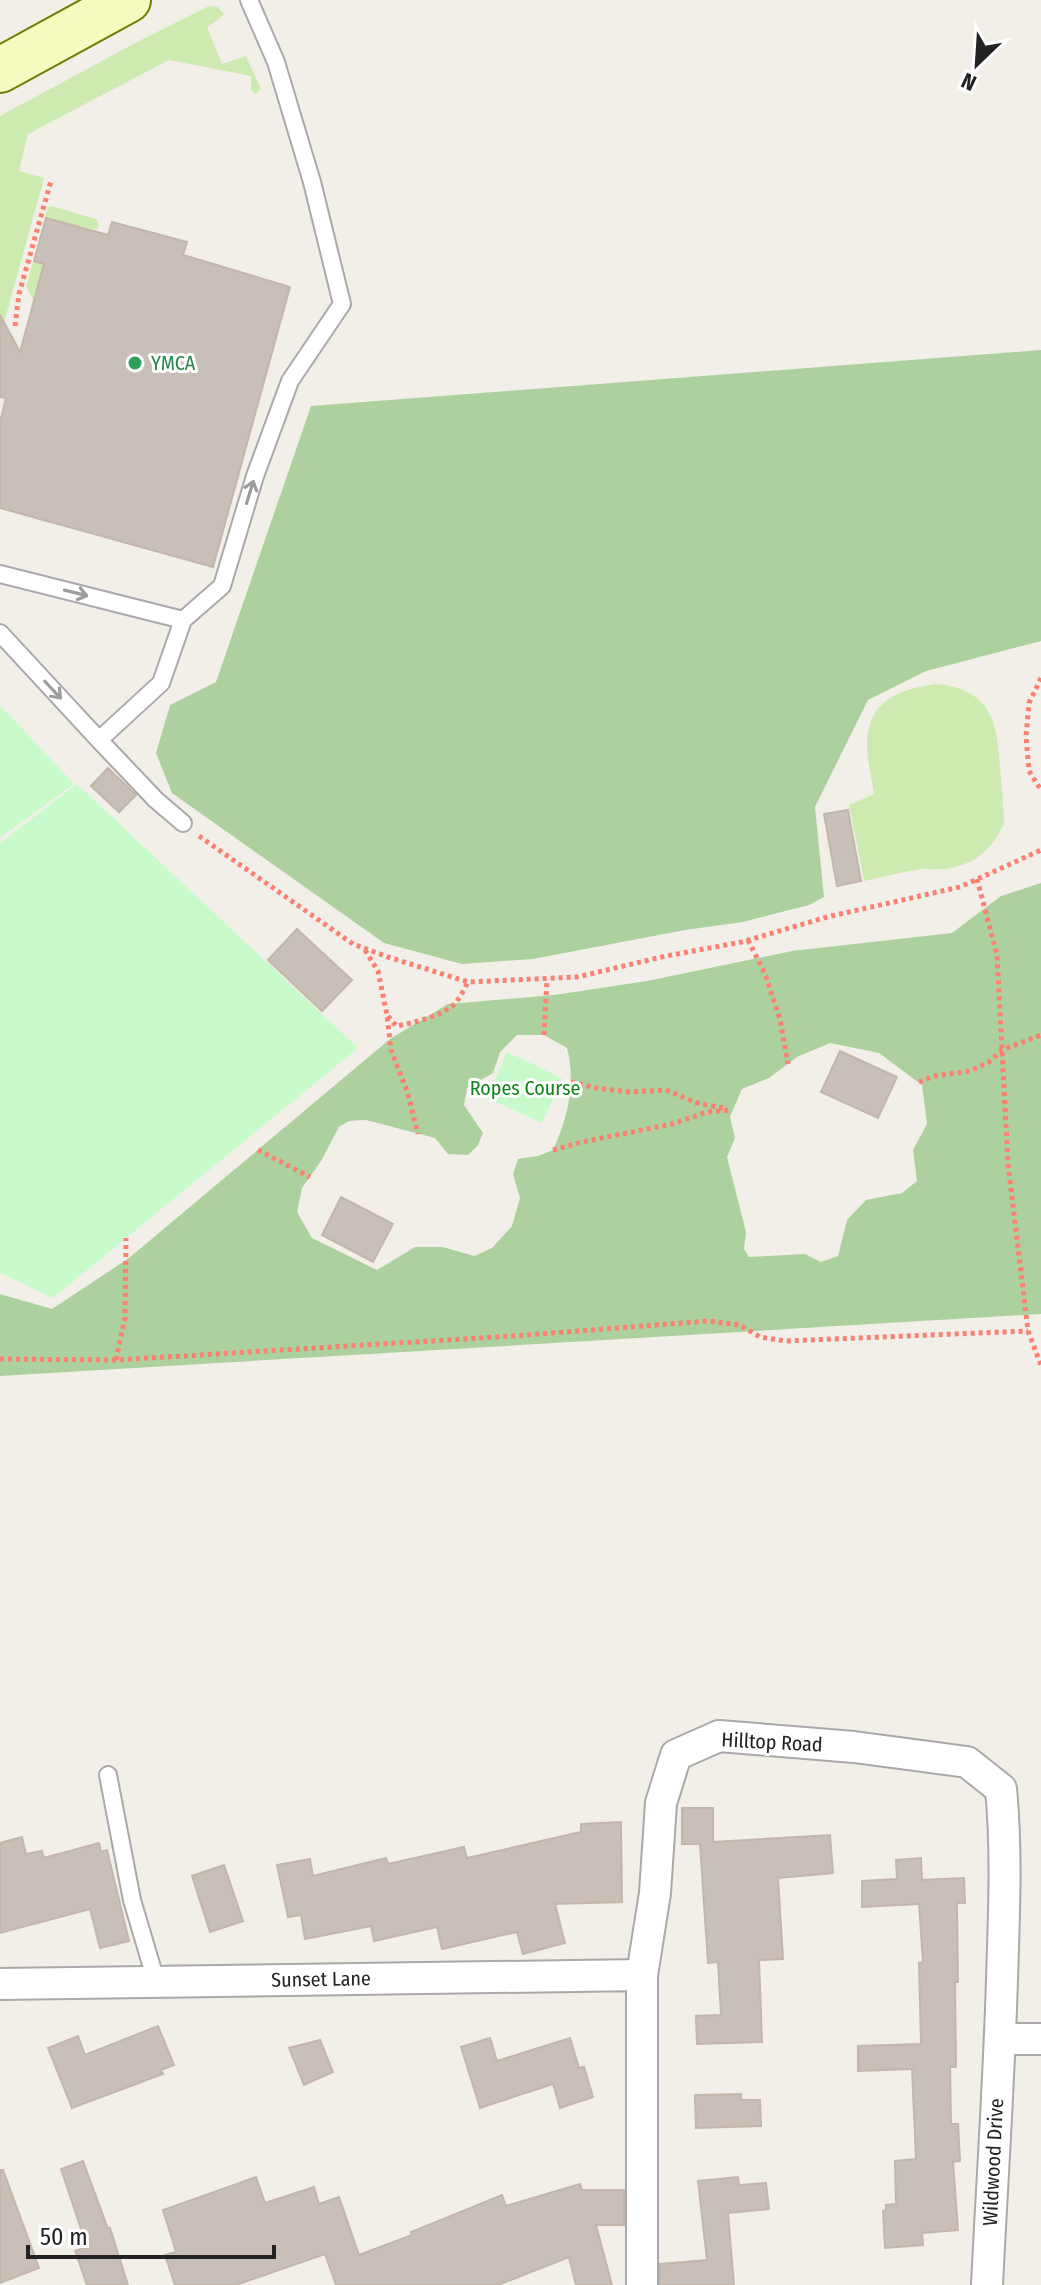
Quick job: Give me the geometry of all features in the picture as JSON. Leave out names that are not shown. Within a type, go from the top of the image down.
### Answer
[{"type":"main road","points":[[0,70],[128,0]]},
{"type":"street","name":"Hilltop Road","points":[[642,2285],[642,1975],[655,1893],[661,1803],[676,1755],[719,1736],[854,1747],[967,1762],[1001,1789],[1006,1840],[1000,2039]]},
{"type":"street","name":"Sunset Lane","points":[[0,1984],[642,1975]]},
{"type":"street","points":[[1000,2039],[1041,2039]]},
{"type":"street","name":"Wildwood Drive","points":[[987,2285],[1000,2039]]},
{"type":"lane","points":[[99,740],[161,683],[183,620],[222,586],[255,476],[290,381],[342,304],[312,182],[276,62],[249,0]]},
{"type":"lane","points":[[0,574],[183,620]]},
{"type":"lane","points":[[0,633],[156,800],[183,823]]},
{"type":"lane","points":[[108,1775],[132,1900],[156,1981]]},
{"type":"path","points":[[15,326],[19,294],[51,181]]},
{"type":"path","points":[[1041,678],[1029,703],[1026,736],[1029,771],[1041,790]]},
{"type":"path","points":[[183,823],[328,927],[365,949],[468,982],[577,977],[748,940],[827,917],[960,887],[1041,850]]},
{"type":"path","points":[[977,879],[997,955],[1008,1164],[1028,1331],[1041,1365]]},
{"type":"path","points":[[748,940],[765,974],[780,1019],[788,1064]]},
{"type":"path","points":[[365,949],[378,971],[391,1050],[407,1091],[418,1134]]},
{"type":"path","points":[[544,1035],[547,979]]},
{"type":"path","points":[[387,1015],[396,1026],[448,1010],[461,996],[468,982]]},
{"type":"path","points":[[919,1082],[934,1076],[970,1071],[989,1062],[1002,1050],[1041,1035]]},
{"type":"path","points":[[553,1150],[672,1124],[707,1112],[732,1110],[697,1103],[666,1090],[630,1092],[571,1082]]},
{"type":"path","points":[[258,1150],[310,1177]]},
{"type":"path","points":[[116,1360],[125,1318],[126,1238]]},
{"type":"path","points":[[0,1359],[116,1360],[708,1321],[740,1325],[760,1337],[785,1341],[1028,1331]]},
{"type":"green space","points":[[209,6],[218,7],[224,14],[207,27],[222,64],[246,56],[261,89],[256,94],[251,91],[251,76],[169,60],[28,134],[19,171],[44,178],[4,323],[0,315],[0,116]]},
{"type":"green space","points":[[48,207],[96,219],[99,225],[97,230],[46,219],[34,260],[44,264],[34,301],[26,287]]},
{"type":"green space","points":[[1041,350],[1041,641],[926,671],[868,700],[815,807],[824,897],[809,905],[743,922],[533,959],[462,964],[384,943],[172,793],[156,753],[170,705],[216,682],[311,406]]},
{"type":"green space","points":[[939,684],[970,693],[988,711],[997,735],[1004,823],[994,842],[971,861],[951,868],[921,869],[864,881],[849,805],[874,794],[867,749],[872,719],[878,708],[898,694]]},
{"type":"green space","points":[[0,705],[74,784],[0,838]]},
{"type":"green space","points":[[77,784],[358,1048],[53,1298],[0,1273],[0,843]]},
{"type":"green space","points":[[1041,883],[1041,1314],[0,1376],[0,1294],[52,1309],[129,1258],[390,1039],[448,1004],[554,995],[647,981],[792,951],[952,933],[1001,896]],"holes":[[[517,1035],[544,1035],[567,1048],[571,1074],[569,1100],[553,1150],[518,1159],[513,1174],[520,1198],[512,1226],[492,1248],[474,1256],[443,1247],[415,1247],[377,1270],[312,1238],[297,1212],[302,1188],[339,1127],[349,1121],[366,1120],[435,1138],[448,1154],[468,1155],[478,1145],[483,1133],[464,1105],[467,1088],[493,1073],[500,1052]],[[830,1043],[879,1053],[922,1085],[927,1124],[913,1150],[917,1181],[902,1193],[866,1200],[847,1220],[838,1256],[821,1262],[805,1254],[749,1257],[744,1249],[746,1232],[727,1157],[735,1138],[730,1117],[742,1089],[769,1078],[797,1057]]]},
{"type":"green space","name":"Ropes Course","points":[[507,1052],[562,1078],[542,1123],[487,1098]]},
{"type":"building","name":"YMCA","points":[[46,218],[108,235],[112,222],[187,242],[183,255],[290,287],[213,567],[0,508],[0,422],[6,398],[0,397],[0,315],[20,352],[44,264],[34,261]]},
{"type":"building","points":[[108,768],[136,795],[119,812],[91,786]]},
{"type":"building","points":[[848,810],[861,881],[837,886],[824,814]]},
{"type":"building","points":[[297,929],[352,980],[322,1011],[268,960]]},
{"type":"building","points":[[840,1051],[897,1077],[878,1118],[821,1092]]},
{"type":"building","points":[[341,1197],[393,1224],[373,1262],[322,1235]]},
{"type":"building","points":[[682,1808],[713,1808],[713,1842],[830,1835],[833,1873],[778,1878],[783,1959],[759,1960],[762,2042],[697,2044],[696,2016],[721,2015],[718,1962],[708,1963],[700,1844],[682,1844]]},
{"type":"building","points":[[621,1822],[622,1902],[555,1904],[565,1943],[523,1954],[517,1932],[442,1949],[437,1927],[374,1941],[371,1926],[305,1939],[301,1915],[288,1917],[277,1865],[310,1859],[313,1876],[386,1858],[388,1864],[464,1847],[467,1858],[581,1832],[581,1824]]},
{"type":"building","points":[[22,1837],[26,1854],[42,1851],[44,1858],[99,1843],[101,1852],[107,1850],[129,1941],[100,1948],[90,1909],[0,1933],[0,1843]]},
{"type":"building","points":[[921,1858],[922,1880],[964,1878],[965,1903],[957,1903],[956,2067],[950,2067],[951,2124],[958,2124],[960,2161],[953,2162],[958,2230],[922,2233],[923,2245],[885,2248],[883,2211],[886,2205],[896,2204],[895,2161],[916,2159],[912,2069],[858,2071],[858,2046],[921,2044],[919,1963],[923,1962],[919,1904],[862,1907],[862,1881],[897,1879],[896,1860]]},
{"type":"building","points":[[224,1865],[243,1921],[210,1932],[192,1876]]},
{"type":"building","points":[[158,2026],[174,2065],[161,2070],[163,2074],[72,2108],[48,2048],[78,2036],[85,2055]]},
{"type":"building","points":[[490,2038],[497,2061],[570,2038],[579,2068],[584,2067],[593,2097],[560,2108],[553,2084],[480,2108],[461,2047]]},
{"type":"building","points":[[320,2040],[333,2072],[304,2085],[289,2048]]},
{"type":"building","points":[[741,2094],[741,2100],[760,2100],[761,2126],[696,2128],[695,2095]]},
{"type":"building","points":[[83,2161],[110,2228],[128,2285],[87,2285],[75,2251],[87,2247],[61,2169]]},
{"type":"building","points":[[0,2170],[3,2170],[39,2268],[0,2283]]},
{"type":"building","points":[[256,2177],[265,2203],[314,2187],[319,2204],[339,2197],[359,2255],[502,2195],[506,2206],[580,2184],[582,2190],[624,2190],[624,2225],[596,2225],[612,2285],[576,2285],[569,2257],[498,2285],[336,2285],[325,2254],[236,2285],[175,2285],[165,2255],[176,2252],[163,2210]]},
{"type":"building","points":[[738,2177],[739,2185],[766,2183],[769,2209],[728,2213],[734,2285],[660,2285],[660,2264],[707,2260],[698,2181]]},
{"type":"place","name":"YMCA","points":[[135,363]]}]
